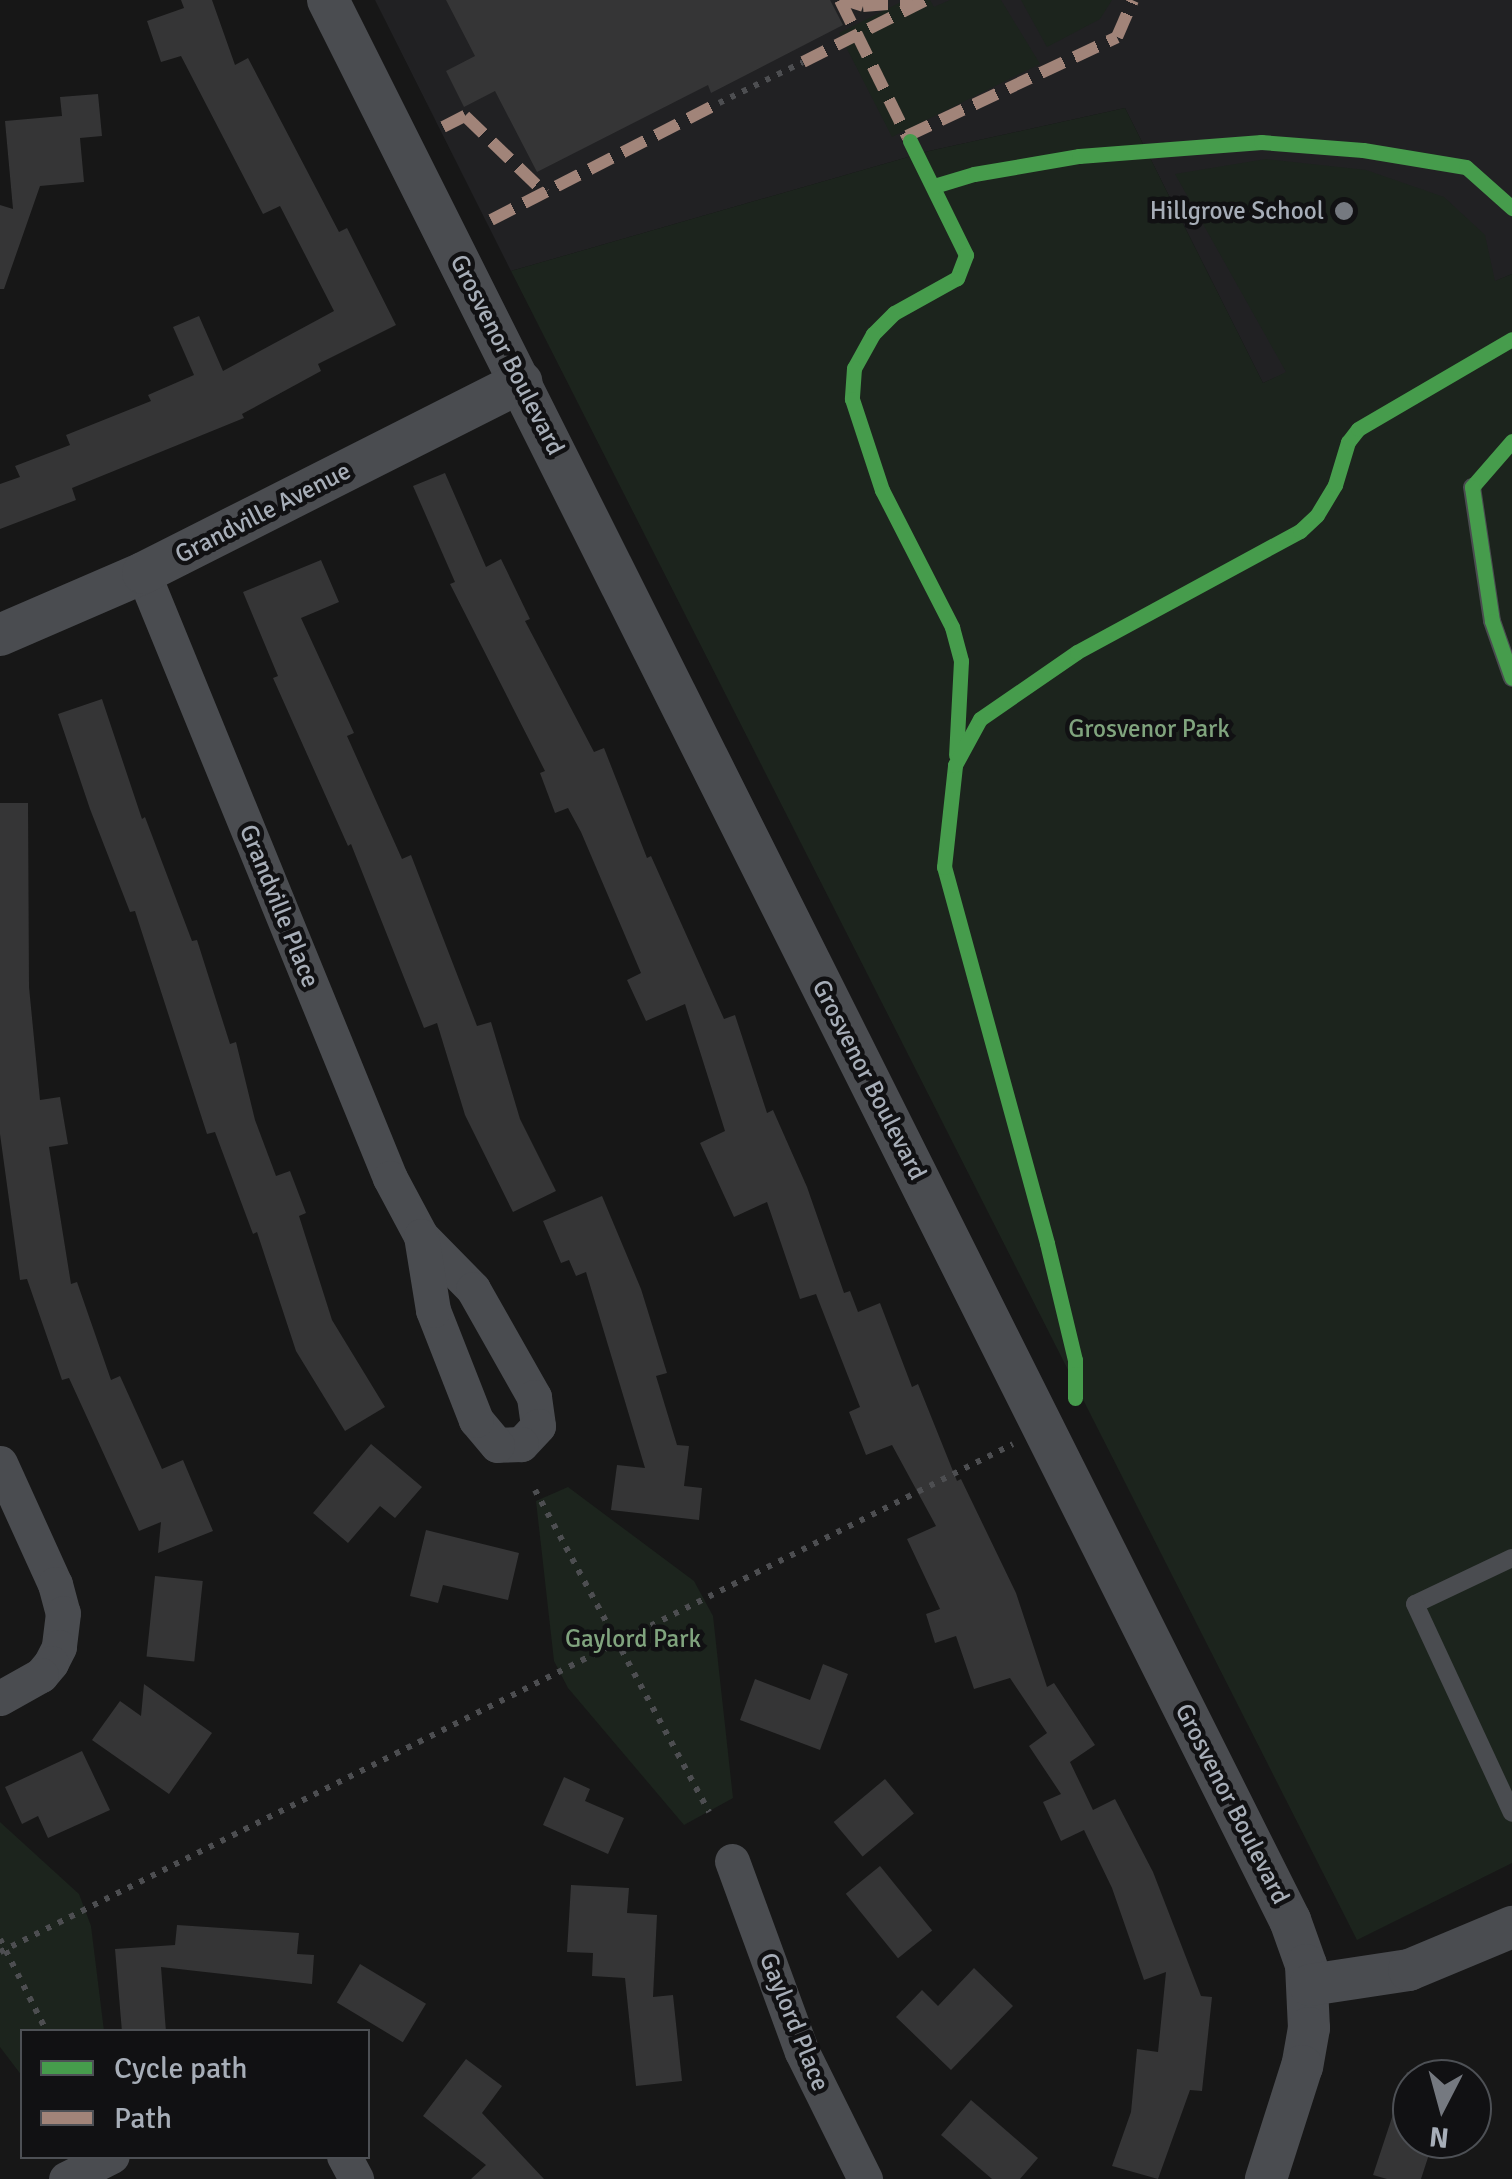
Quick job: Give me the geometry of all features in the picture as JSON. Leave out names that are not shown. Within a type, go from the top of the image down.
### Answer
[{"type":"street","name":"Grosvenor Boulevard","points":[[328,0],[1290,1920],[1310,1985],[1306,2048],[1266,2179]]},
{"type":"street","name":"Grandville Avenue","points":[[0,635],[143,574],[521,382]]},
{"type":"street","name":"Grandville Place","points":[[143,574],[390,1178],[420,1236],[433,1310],[476,1420],[496,1445],[521,1444],[538,1426],[534,1397],[473,1288],[420,1236]]},
{"type":"street","points":[[0,1463],[56,1584],[64,1612],[59,1647],[51,1664],[41,1675],[0,1698]]},
{"type":"street","name":"Gaylord Place","points":[[732,1861],[802,2052],[865,2179]]},
{"type":"street","points":[[1310,1985],[1423,1966],[1512,1928]]},
{"type":"street","points":[[66,2179],[106,2159]]},
{"type":"lane","points":[[1472,487],[1492,620],[1512,678]]},
{"type":"lane","points":[[1512,1558],[1415,1604],[1512,1813]]},
{"type":"path","points":[[719,103],[803,62]]},
{"type":"path","points":[[2,1951],[1018,1441]]},
{"type":"path","points":[[536,1490],[709,1812]]},
{"type":"path","points":[[0,1939],[2,1951],[45,2029]]},
{"type":"shaded area","name":"Hillgrove School","points":[[375,0],[1512,0],[1512,274],[1263,383],[1125,108],[929,151],[511,271]]},
{"type":"green space","points":[[905,0],[930,0],[934,7],[950,0],[1001,0],[1040,64],[892,137],[839,33]]},
{"type":"green space","points":[[1021,0],[1112,0],[1100,19],[1047,47]]},
{"type":"green space","name":"Grosvenor Park","points":[[1125,108],[1263,383],[1286,372],[1175,174],[1266,159],[1366,170],[1444,197],[1485,235],[1495,281],[1512,274],[1512,1863],[1357,1940],[511,271],[929,151]]},
{"type":"green space","name":"Gaylord Park","points":[[568,1487],[694,1581],[713,1616],[733,1798],[684,1825],[568,1688],[554,1661],[536,1501]]},
{"type":"green space","points":[[0,1822],[79,1894],[91,1926],[104,2029],[20,2029],[20,2073],[0,2047]]},
{"type":"building","points":[[181,0],[212,0],[235,65],[248,58],[339,232],[347,228],[396,325],[318,364],[321,371],[242,414],[244,418],[72,488],[76,500],[0,529],[0,484],[20,477],[15,466],[70,445],[66,435],[151,401],[148,395],[194,375],[173,327],[199,316],[223,371],[334,311],[280,206],[263,214],[181,56],[161,62],[147,21],[184,8]]},
{"type":"building","points":[[446,0],[830,0],[843,25],[711,93],[708,85],[537,172],[495,91],[464,107],[446,71],[475,56]]},
{"type":"building","points":[[98,94],[102,136],[80,138],[84,182],[40,186],[4,289],[0,289],[0,205],[13,209],[5,121],[62,116],[60,97]]},
{"type":"building","points":[[445,473],[486,567],[501,559],[530,619],[525,621],[594,752],[604,748],[647,858],[651,856],[724,1019],[735,1015],[767,1113],[773,1110],[807,1187],[844,1293],[850,1291],[858,1312],[880,1303],[912,1387],[918,1384],[957,1481],[961,1479],[1016,1593],[1047,1687],[1054,1683],[1095,1745],[1070,1762],[1093,1810],[1115,1799],[1153,1872],[1201,1996],[1212,1997],[1202,2091],[1190,2090],[1158,2179],[1112,2166],[1131,2112],[1137,2049],[1158,2052],[1166,1972],[1144,1980],[1112,1888],[1084,1830],[1061,1841],[1043,1802],[1061,1794],[1029,1746],[1047,1733],[1010,1678],[974,1689],[956,1636],[935,1643],[926,1614],[940,1609],[907,1539],[936,1526],[892,1445],[866,1455],[849,1412],[860,1407],[816,1294],[800,1299],[767,1202],[734,1217],[700,1143],[725,1131],[685,1004],[646,1021],[627,980],[641,973],[581,832],[568,808],[555,813],[540,773],[545,771],[450,584],[455,582],[413,486]]},
{"type":"building","points":[[321,560],[339,602],[301,618],[354,733],[347,736],[402,859],[411,855],[477,1026],[491,1022],[520,1119],[556,1191],[513,1212],[465,1115],[437,1023],[424,1028],[351,844],[348,846],[273,678],[278,676],[243,592]]},
{"type":"building","points":[[102,699],[142,819],[145,817],[192,941],[197,940],[230,1044],[236,1042],[255,1120],[276,1176],[290,1171],[306,1213],[299,1216],[332,1320],[385,1407],[345,1431],[296,1351],[257,1232],[253,1234],[215,1132],[207,1134],[135,911],[130,912],[58,714]]},
{"type":"building","points":[[0,803],[28,803],[29,987],[40,1100],[60,1097],[68,1144],[49,1147],[71,1284],[77,1282],[111,1380],[120,1376],[162,1469],[183,1460],[213,1531],[158,1553],[161,1522],[139,1531],[69,1378],[62,1380],[27,1279],[20,1280],[0,1134]]},
{"type":"building","points":[[602,1196],[641,1289],[667,1373],[656,1376],[677,1445],[689,1446],[684,1486],[702,1488],[699,1520],[611,1510],[617,1465],[645,1468],[586,1272],[576,1276],[569,1260],[561,1263],[543,1221]]},
{"type":"building","points":[[371,1444],[422,1487],[395,1518],[380,1506],[348,1543],[313,1513]]},
{"type":"building","points":[[426,1530],[519,1553],[508,1600],[443,1585],[438,1603],[410,1596]]},
{"type":"building","points":[[155,1576],[203,1581],[194,1662],[147,1657]]},
{"type":"building","points":[[823,1664],[848,1674],[820,1750],[740,1720],[755,1679],[810,1700]]},
{"type":"building","points":[[144,1684],[212,1733],[169,1794],[92,1740],[120,1701],[141,1716]]},
{"type":"building","points":[[82,1751],[110,1810],[48,1838],[38,1816],[22,1824],[5,1787]]},
{"type":"building","points":[[564,1777],[590,1789],[585,1801],[624,1818],[608,1854],[543,1825]]},
{"type":"building","points":[[885,1779],[914,1813],[863,1857],[834,1822]]},
{"type":"building","points":[[880,1866],[932,1931],[898,1958],[846,1894]]},
{"type":"building","points":[[571,1885],[629,1888],[627,1913],[657,1915],[653,1997],[673,1995],[682,2081],[636,2086],[625,1978],[592,1976],[593,1953],[567,1952]]},
{"type":"building","points":[[177,1925],[299,1933],[297,1954],[314,1955],[312,1984],[161,1967],[166,2029],[122,2029],[115,1949],[175,1945]]},
{"type":"building","points":[[360,1964],[426,2004],[403,2042],[337,2003]]},
{"type":"building","points":[[974,1968],[1013,2006],[951,2070],[896,2017],[922,1990],[938,2006]]},
{"type":"building","points":[[466,2059],[502,2086],[482,2113],[544,2179],[471,2179],[486,2165],[423,2116]]},
{"type":"building","points":[[971,2100],[1038,2158],[1020,2179],[992,2179],[941,2135]]},
{"type":"building","points":[[1392,2117],[1392,2159],[1428,2159],[1421,2179],[1373,2175]]},
{"type":"marked path","points":[[840,0],[907,136]]},
{"type":"marked path","points":[[845,0],[863,6],[913,2]]},
{"type":"marked path","points":[[803,62],[926,0]]},
{"type":"marked path","points":[[910,141],[907,136],[1117,37],[1133,0]]},
{"type":"marked path","points":[[491,220],[719,103]]},
{"type":"marked path","points":[[443,127],[465,116],[545,193]]},
{"type":"cycle path","points":[[910,141],[966,255],[957,278],[894,313],[873,334],[854,368],[852,399],[882,490],[952,627],[961,661],[956,755]]},
{"type":"cycle path","points":[[934,186],[974,174],[1079,156],[1261,142],[1363,150],[1466,167],[1512,208]]},
{"type":"cycle path","points":[[1075,1398],[1075,1360],[1047,1243],[944,867],[955,765],[980,719],[1077,652],[1300,531],[1317,515],[1335,485],[1348,442],[1358,429],[1512,339]]},
{"type":"cycle path","points":[[1512,441],[1472,487],[1492,621],[1512,678]]},
{"type":"place","name":"Hillgrove School","points":[[1344,211]]}]
